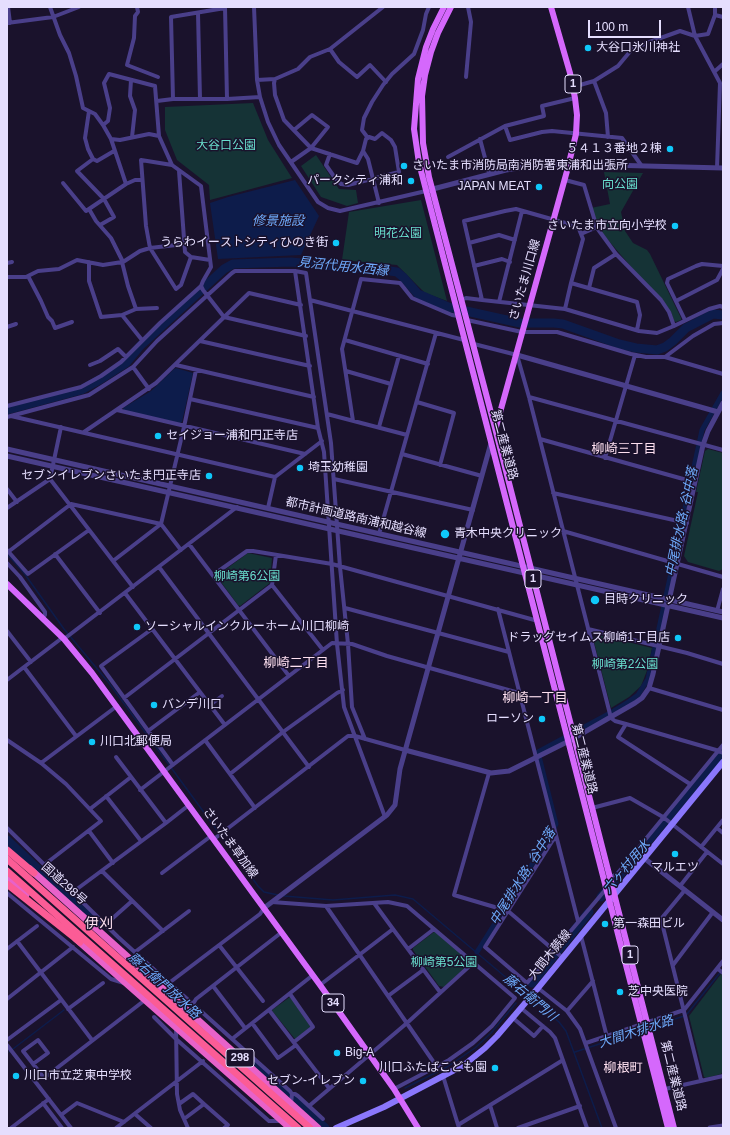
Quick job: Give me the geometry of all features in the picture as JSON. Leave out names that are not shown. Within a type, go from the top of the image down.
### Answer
[{"type":"highway","name":"国道298号","points":[[7,851],[34,873],[318,1128]]},
{"type":"highway","points":[[7,859],[310,1128]]},
{"type":"highway","points":[[7,871],[298,1128]]},
{"type":"highway","name":"298","points":[[7,879],[290,1128]]},
{"type":"highway","points":[[7,884],[80,942]]},
{"type":"main road","name":"第二産業道路","points":[[444,7],[426,47],[418,79],[414,129],[416,149],[430,190],[474,344],[532,574],[606,890],[668,1128]]},
{"type":"main road","name":"第二産業道路","points":[[452,7],[438,33],[431,52],[425,75],[422,96],[423,143],[430,190],[464,340],[492,442],[545,652],[592,808],[649,1025],[674,1128]]},
{"type":"main road","name":"さいたま川口線","points":[[492,442],[565,180],[576,134],[577,115],[573,87],[550,7]]},
{"type":"main road","name":"さいたま草加線","points":[[7,584],[44,618],[63,639],[92,673],[117,706],[164,772],[214,837],[313,975],[394,1089],[418,1128]]},
{"type":"main road","name":"大間木蕨線","points":[[336,1128],[346,1126],[464,1065],[498,1036],[723,762]]},
{"type":"street","points":[[8,7],[9,23],[53,18],[79,7]]},
{"type":"street","points":[[50,7],[53,18],[69,53],[83,108],[95,114],[104,125],[111,139],[126,184]]},
{"type":"street","points":[[137,7],[138,12],[135,16],[134,38],[127,66],[158,77]]},
{"type":"street","points":[[254,7],[257,80],[260,97],[268,122],[279,145],[318,202],[328,208],[340,211],[430,190],[489,173],[522,167],[569,164],[720,168],[721,81],[714,72],[695,36],[688,7]]},
{"type":"street","points":[[257,80],[275,79],[298,69],[310,58],[330,49],[383,7]]},
{"type":"street","points":[[330,154],[326,165],[341,184],[348,185],[399,172],[395,147],[391,140],[382,133],[375,139],[368,138],[362,130],[364,118],[372,102],[392,74],[414,54],[423,30],[429,7]]},
{"type":"street","points":[[466,77],[471,22],[468,7]]},
{"type":"street","points":[[573,87],[594,81],[618,66],[633,48],[680,31],[695,36],[708,34],[715,15],[715,7]]},
{"type":"street","points":[[173,99],[171,17],[225,8],[228,99]]},
{"type":"street","points":[[198,12],[200,99]]},
{"type":"street","points":[[715,15],[723,17]]},
{"type":"street","points":[[330,49],[339,62],[357,77],[370,65],[386,82]]},
{"type":"street","points":[[714,72],[723,64]]},
{"type":"street","points":[[104,125],[108,121],[110,108],[104,83],[108,74],[155,86],[159,136],[172,165],[201,186],[211,267],[203,281],[202,288],[224,317],[306,336]]},
{"type":"street","points":[[275,79],[275,95],[284,120],[311,148],[357,163],[363,151],[366,139],[368,138]]},
{"type":"street","points":[[131,80],[130,96],[135,110],[132,137]]},
{"type":"street","points":[[594,81],[606,113],[608,136]]},
{"type":"street","points":[[157,101],[173,99],[228,99],[260,97]]},
{"type":"street","points":[[448,157],[505,126],[544,116],[542,106],[575,98]]},
{"type":"street","points":[[89,111],[85,138],[93,159]]},
{"type":"street","points":[[291,162],[311,148],[328,127],[312,115],[294,130]]},
{"type":"street","points":[[505,126],[510,140],[552,131],[622,138],[641,165]]},
{"type":"street","points":[[111,139],[120,140],[149,134],[159,136]]},
{"type":"street","points":[[480,139],[489,173]]},
{"type":"street","points":[[100,225],[114,217],[104,199],[77,171],[93,159],[97,161],[114,151]]},
{"type":"street","points":[[363,151],[368,159],[379,203]]},
{"type":"street","points":[[172,165],[142,160],[142,180],[146,226],[150,248],[176,289],[181,285],[191,257]]},
{"type":"street","points":[[179,171],[185,252],[191,257],[210,260]]},
{"type":"street","points":[[63,182],[86,211],[126,184],[134,180],[142,180]]},
{"type":"street","points":[[565,180],[584,185],[597,227],[616,254],[661,300],[669,312],[674,326]]},
{"type":"street","points":[[89,209],[111,238],[122,262],[136,309]]},
{"type":"street","points":[[482,300],[464,221],[516,209],[569,224],[580,229],[583,239],[565,309]]},
{"type":"street","points":[[499,302],[522,211]]},
{"type":"street","points":[[581,234],[597,227]]},
{"type":"street","points":[[469,243],[499,235],[515,240]]},
{"type":"street","points":[[7,277],[28,276],[38,271],[59,269],[76,260],[103,265],[122,262],[150,248],[185,244]]},
{"type":"street","points":[[588,288],[594,268],[616,254]]},
{"type":"street","points":[[474,266],[502,259],[510,262]]},
{"type":"street","points":[[7,263],[12,262]]},
{"type":"street","points":[[89,262],[89,281],[101,317],[122,315],[136,309],[157,308]]},
{"type":"street","points":[[676,301],[717,280],[723,268],[702,264],[668,279],[667,283],[685,320]]},
{"type":"street","points":[[9,416],[89,395],[133,367],[157,341],[235,271],[296,271],[306,273],[331,443],[352,707],[365,739]]},
{"type":"street","points":[[296,271],[318,428],[322,441],[337,644],[344,707],[385,817]]},
{"type":"street","points":[[28,276],[55,328],[72,322]]},
{"type":"street","points":[[353,421],[342,349],[361,280],[400,283],[412,298],[452,315],[457,311]]},
{"type":"street","points":[[571,283],[636,302],[640,315],[637,330]]},
{"type":"street","points":[[7,406],[81,387],[101,376],[121,362],[142,340],[202,288]]},
{"type":"street","points":[[84,432],[148,389],[176,365],[249,293],[301,304]]},
{"type":"street","points":[[461,300],[466,298],[565,309],[637,330],[657,333],[709,309],[720,306],[723,307]]},
{"type":"street","points":[[310,300],[464,340]]},
{"type":"street","points":[[122,315],[142,340]]},
{"type":"street","points":[[466,317],[523,331],[557,332],[635,355],[646,357],[665,357],[723,374]]},
{"type":"street","points":[[665,357],[693,336],[714,324],[723,323]]},
{"type":"street","points":[[7,327],[16,324]]},
{"type":"street","points":[[379,534],[436,333]]},
{"type":"street","points":[[345,340],[428,364]]},
{"type":"street","points":[[200,341],[310,366]]},
{"type":"street","points":[[474,344],[720,412]]},
{"type":"street","points":[[90,365],[100,361],[118,348],[126,357]]},
{"type":"street","points":[[517,355],[564,531],[611,718],[615,721],[723,753]]},
{"type":"street","points":[[605,458],[635,355]]},
{"type":"street","points":[[379,428],[399,356]]},
{"type":"street","points":[[176,365],[314,397]]},
{"type":"street","points":[[133,367],[148,389]]},
{"type":"street","points":[[113,561],[160,524],[184,427],[196,370]]},
{"type":"street","points":[[346,371],[391,384]]},
{"type":"street","points":[[312,381],[322,379]]},
{"type":"street","points":[[529,397],[723,450]]},
{"type":"street","points":[[190,399],[318,428]]},
{"type":"street","points":[[417,402],[454,413],[440,464]]},
{"type":"street","points":[[162,873],[255,808],[348,736],[355,736],[489,773],[510,771],[543,754],[571,736],[611,718],[636,703],[645,695],[649,688],[656,646],[675,563],[687,523],[694,482],[703,445],[708,431],[720,412],[723,403]]},
{"type":"street","points":[[117,410],[184,427],[305,454]]},
{"type":"street","points":[[327,414],[407,436]]},
{"type":"street","points":[[9,416],[275,477]]},
{"type":"street","points":[[7,508],[50,478],[61,427]]},
{"type":"street","points":[[540,439],[694,482]]},
{"type":"street","points":[[268,508],[275,477],[322,441]]},
{"type":"street","points":[[37,1084],[92,1040],[260,914],[264,908],[391,812],[395,805],[396,788],[405,750],[492,442]]},
{"type":"street","name":"都市計画道路南浦和越谷線","points":[[7,449],[379,534],[525,573],[577,585],[723,612]]},
{"type":"street","points":[[402,454],[482,476]]},
{"type":"street","name":"都市計画道路南浦和越谷線","points":[[7,456],[337,530],[523,566],[576,578],[723,618]]},
{"type":"street","points":[[50,478],[133,587]]},
{"type":"street","points":[[334,479],[473,510]]},
{"type":"street","points":[[7,489],[17,502]]},
{"type":"street","points":[[553,493],[687,523]]},
{"type":"street","points":[[89,530],[28,574],[8,551],[70,505],[160,524],[181,550]]},
{"type":"street","points":[[7,680],[100,613],[237,507]]},
{"type":"street","points":[[564,531],[723,577]]},
{"type":"street","points":[[189,544],[289,676]]},
{"type":"street","points":[[213,575],[247,551],[276,555],[332,564],[538,621]]},
{"type":"street","points":[[55,554],[100,613]]},
{"type":"street","points":[[124,698],[240,611],[272,585],[276,555]]},
{"type":"street","points":[[7,563],[32,593],[45,612],[44,618]]},
{"type":"street","points":[[159,567],[208,634],[259,699],[308,767]]},
{"type":"street","points":[[272,585],[323,650]]},
{"type":"street","points":[[717,611],[723,589]]},
{"type":"street","points":[[125,593],[225,725]]},
{"type":"street","points":[[345,608],[509,652]]},
{"type":"street","points":[[498,609],[578,921]]},
{"type":"street","points":[[152,628],[101,666],[173,765]]},
{"type":"street","points":[[588,630],[723,664]]},
{"type":"street","points":[[7,631],[31,662]]},
{"type":"street","points":[[140,790],[332,643],[348,644],[519,692]]},
{"type":"street","points":[[24,667],[76,736]]},
{"type":"street","points":[[649,688],[723,710]]},
{"type":"street","points":[[230,774],[283,732],[342,690]]},
{"type":"street","points":[[148,731],[200,692]]},
{"type":"street","points":[[210,706],[222,696]]},
{"type":"street","points":[[41,763],[117,706]]},
{"type":"street","points":[[626,724],[618,737],[690,784]]},
{"type":"street","points":[[7,740],[41,763],[66,784],[101,821],[44,865]]},
{"type":"street","points":[[205,740],[255,808]]},
{"type":"street","points":[[611,882],[723,745]]},
{"type":"street","points":[[116,757],[166,822]]},
{"type":"street","points":[[489,773],[454,896],[508,911],[563,958]]},
{"type":"street","points":[[90,809],[131,777]]},
{"type":"street","points":[[106,796],[141,841]]},
{"type":"street","points":[[592,808],[630,798],[672,824],[723,864]]},
{"type":"street","points":[[73,892],[189,805]]},
{"type":"street","points":[[701,847],[723,820]]},
{"type":"street","points":[[7,828],[105,925],[292,1094],[298,1096],[323,1119]]},
{"type":"street","points":[[717,828],[723,833]]},
{"type":"street","points":[[89,831],[113,862]]},
{"type":"street","points":[[556,838],[553,840],[485,947],[527,983],[553,950],[606,890]]},
{"type":"street","points":[[702,1080],[661,919],[707,852]]},
{"type":"street","points":[[644,858],[723,920]]},
{"type":"street","points":[[102,871],[163,931]]},
{"type":"street","points":[[7,893],[111,979],[128,984]]},
{"type":"street","points":[[275,900],[326,906],[388,902],[407,906],[515,998],[492,1026],[473,1043],[437,1067],[394,1089]]},
{"type":"street","points":[[105,925],[132,901]]},
{"type":"street","points":[[374,903],[440,992]]},
{"type":"street","points":[[326,906],[437,1067]]},
{"type":"street","points":[[135,952],[189,911]]},
{"type":"street","points":[[673,965],[713,912]]},
{"type":"street","points":[[7,949],[37,926]]},
{"type":"street","points":[[320,985],[393,929]]},
{"type":"street","points":[[408,949],[434,929]]},
{"type":"street","points":[[193,1004],[213,986],[282,932]]},
{"type":"street","points":[[581,936],[607,1036]]},
{"type":"street","points":[[17,941],[92,1040]]},
{"type":"street","points":[[219,945],[263,1001]]},
{"type":"street","points":[[7,999],[73,947]]},
{"type":"street","points":[[586,1043],[649,1025],[685,1011],[720,970],[723,961]]},
{"type":"street","points":[[309,1106],[407,1023],[474,962]]},
{"type":"street","points":[[388,996],[424,970]]},
{"type":"street","points":[[232,1039],[313,975]]},
{"type":"street","points":[[566,1012],[593,982]]},
{"type":"street","points":[[68,1009],[103,983]]},
{"type":"street","points":[[213,986],[246,1028]]},
{"type":"street","points":[[536,990],[566,1012],[576,1022],[586,1043],[616,1128]]},
{"type":"street","points":[[252,1023],[278,1058],[313,1027],[290,994]]},
{"type":"street","points":[[7,1040],[61,1000]]},
{"type":"street","points":[[523,1006],[555,1038],[587,1128]]},
{"type":"street","points":[[269,1010],[329,1088]]},
{"type":"street","points":[[154,1017],[176,1039],[269,1121],[283,1122]]},
{"type":"street","points":[[513,1018],[534,1036],[542,1026]]},
{"type":"street","points":[[176,1027],[176,1082],[179,1104],[188,1128]]},
{"type":"street","points":[[33,1064],[48,1053],[38,1040],[23,1051],[33,1064],[44,1078]]},
{"type":"street","points":[[7,1045],[71,1128]]},
{"type":"street","points":[[443,1076],[458,1126],[563,1060]]},
{"type":"street","points":[[117,1128],[203,1062]]},
{"type":"street","points":[[665,1089],[723,1076]]},
{"type":"street","points":[[179,1104],[193,1094],[228,1125],[224,1128]]},
{"type":"street","points":[[291,1103],[292,1094]]},
{"type":"street","points":[[11,1128],[16,1126],[49,1099]]},
{"type":"street","points":[[61,1115],[76,1103],[124,1122]]},
{"type":"street","points":[[44,1104],[62,1128]]},
{"type":"street","points":[[184,1119],[204,1104]]},
{"type":"street","points":[[490,1105],[497,1128]]},
{"type":"street","points":[[518,1128],[580,1106]]},
{"type":"street","points":[[135,1114],[151,1128]]},
{"type":"street","points":[[710,1128],[723,1126]]},
{"type":"green space","name":"大谷口公園","points":[[253,103],[268,140],[292,178],[210,200],[209,185],[177,160],[165,130],[165,107]]},
{"type":"green space","points":[[316,155],[339,189],[356,190],[358,203],[347,206],[321,197],[301,166]]},
{"type":"green space","name":"向公園","points":[[604,172],[643,173],[621,212],[625,231],[633,243],[647,250],[650,254],[681,320],[676,322],[674,321],[671,312],[662,299],[644,282],[603,234],[591,208],[610,204]]},
{"type":"green space","name":"明花公園","points":[[421,200],[447,301],[425,293],[397,265],[342,260],[349,212]]},
{"type":"green space","points":[[708,449],[723,453],[723,569],[719,571],[688,562],[684,556],[705,451]]},
{"type":"green space","name":"柳崎第6公園","points":[[248,553],[272,558],[270,583],[240,606],[218,578],[218,575]]},
{"type":"green space","name":"柳崎第2公園","points":[[599,635],[652,648],[648,668],[641,686],[629,697],[611,708],[593,638]]},
{"type":"green space","name":"柳崎第5公園","points":[[434,932],[437,932],[468,960],[469,964],[444,987],[439,986],[413,950],[413,948]]},
{"type":"green space","points":[[721,974],[723,976],[723,1071],[721,1074],[706,1078],[704,1077],[689,1016]]},
{"type":"green space","points":[[290,997],[310,1026],[295,1039],[272,1010]]},
{"type":"water","name":"修景施設","points":[[295,180],[319,216],[301,255],[218,259],[210,203]]},
{"type":"water","points":[[176,368],[193,373],[182,422],[180,423],[124,411],[123,408],[151,391]]},
{"type":"waterway","name":"見沼代用水西縁","points":[[7,410],[81,390],[126,363],[140,346],[224,269],[233,264],[291,262],[397,272],[418,294],[448,307],[520,323],[563,324],[619,344],[636,348],[657,350],[665,347],[686,328],[713,314],[723,315]]},
{"type":"waterway","name":"中尾排水路; 谷中落","points":[[477,952],[556,824],[538,752],[627,703],[638,695],[648,679],[702,430],[723,393]]},
{"type":"waterway","points":[[7,554],[24,573],[64,629],[109,683],[258,886],[264,892],[278,895]]},
{"type":"waterway","name":"六ヶ村用水","points":[[601,897],[723,751]]},
{"type":"waterway","name":"藤右衛門放水路","points":[[7,840],[96,924]]},
{"type":"waterway","name":"藤右衛門川","points":[[284,896],[333,900],[395,895],[413,899],[528,996]]},
{"type":"waterway","name":"六ヶ村用水","points":[[532,983],[589,912]]},
{"type":"waterway","name":"大間木排水路","points":[[687,1014],[723,969]]},
{"type":"waterway","name":"藤右衛門川","points":[[531,998],[559,1022],[566,1031],[602,1128]]},
{"type":"waterway","name":"六ヶ村用水","points":[[405,1088],[447,1067],[475,1048],[491,1033],[516,1003]]},
{"type":"waterway","points":[[9,1052],[64,1010]]},
{"type":"waterway","name":"大間木排水路","points":[[651,1027],[684,1016]]},
{"type":"waterway","name":"大間木排水路","points":[[575,1052],[642,1030]]},
{"type":"waterway","name":"藤右衛門放水路","points":[[242,1055],[325,1128]]},
{"type":"place","name":"大谷口氷川神社","points":[[588,48]]},
{"type":"place","name":"５４１３番地２棟","points":[[670,149]]},
{"type":"place","name":"さいたま市消防局南消防署東浦和出張所","points":[[404,166]]},
{"type":"place","name":"パークシティ浦和","points":[[411,181]]},
{"type":"place","name":"JAPAN MEAT","points":[[539,187]]},
{"type":"place","name":"さいたま市立向小学校","points":[[675,226]]},
{"type":"place","name":"うらわイーストシティひのき街","points":[[336,243]]},
{"type":"place","name":"セイジョー浦和円正寺店","points":[[158,436]]},
{"type":"place","name":"埼玉幼稚園","points":[[300,468]]},
{"type":"place","name":"セブンイレブンさいたま円正寺店","points":[[209,476]]},
{"type":"place","name":"青木中央クリニック","points":[[445,534]]},
{"type":"place","name":"目時クリニック","points":[[595,600]]},
{"type":"place","name":"ソーシャルインクルーホーム川口柳崎","points":[[137,627]]},
{"type":"place","name":"ドラッグセイムス柳崎1丁目店","points":[[678,638]]},
{"type":"place","name":"バンデ川口","points":[[154,705]]},
{"type":"place","name":"ローソン","points":[[542,719]]},
{"type":"place","name":"川口北郵便局","points":[[92,742]]},
{"type":"place","name":"マルエツ","points":[[675,854]]},
{"type":"place","name":"第一森田ビル","points":[[605,924]]},
{"type":"place","name":"芝中央医院","points":[[620,992]]},
{"type":"place","name":"Big-A","points":[[337,1053]]},
{"type":"place","name":"川口ふたばこども園","points":[[495,1068]]},
{"type":"place","name":"川口市立芝東中学校","points":[[16,1076]]},
{"type":"place","name":"セブン-イレブン","points":[[363,1081]]},
{"type":"district","name":"柳崎三丁目","points":[[624,449]]},
{"type":"district","name":"柳崎二丁目","points":[[296,663]]},
{"type":"district","name":"柳崎一丁目","points":[[535,698]]},
{"type":"district","name":"伊刈","points":[[99,924]]},
{"type":"district","name":"柳根町","points":[[623,1068]]}]
